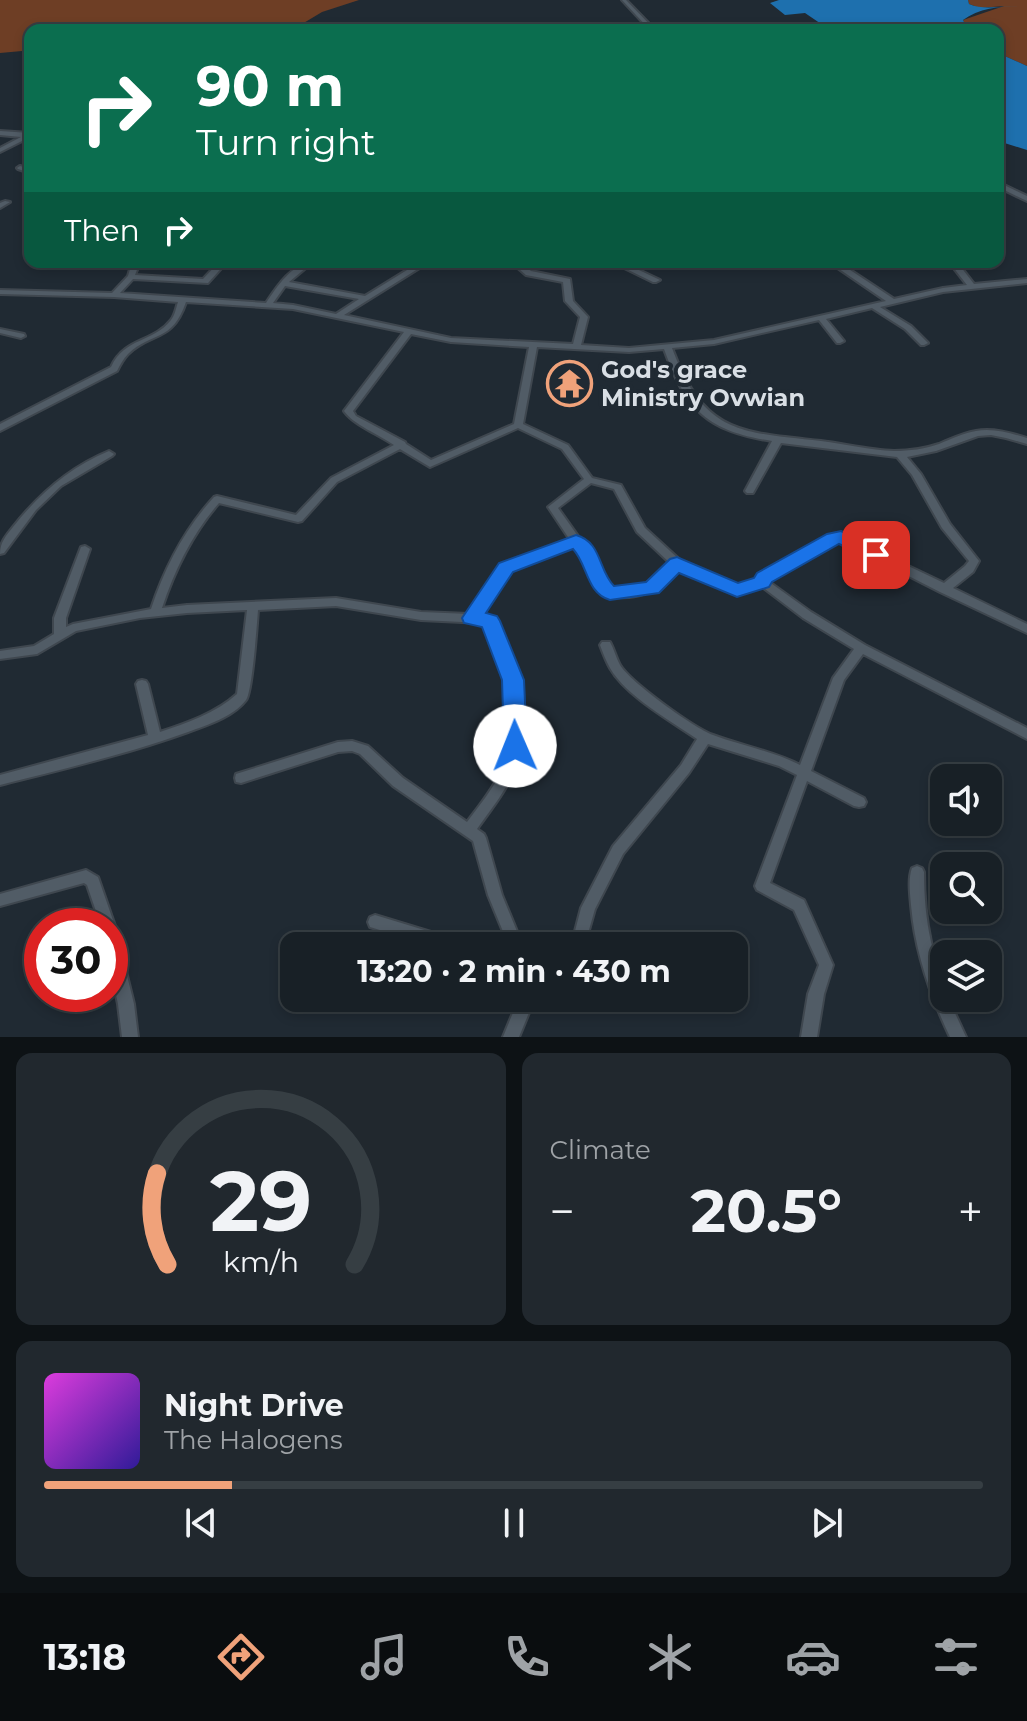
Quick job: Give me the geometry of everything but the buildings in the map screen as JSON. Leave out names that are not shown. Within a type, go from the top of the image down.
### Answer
[{"type":"street","points":[[624,0],[647,24]]},
{"type":"street","points":[[0,133],[24,136]]},
{"type":"street","points":[[0,150],[24,139]]},
{"type":"street","points":[[20,168],[24,169]]},
{"type":"street","points":[[1004,187],[1027,199]]},
{"type":"street","points":[[114,295],[131,277],[134,268]]},
{"type":"street","points":[[131,277],[205,281],[217,268]]},
{"type":"street","points":[[268,305],[283,283],[302,268]]},
{"type":"street","points":[[339,315],[415,268]]},
{"type":"street","points":[[523,268],[529,273],[567,281],[569,301],[584,317],[576,348]]},
{"type":"street","points":[[629,268],[656,280]]},
{"type":"street","points":[[842,268],[892,301]]},
{"type":"street","points":[[958,268],[971,286]]},
{"type":"street","points":[[2,295],[114,295],[268,305],[339,315],[451,340],[629,350],[736,339],[892,301],[971,286],[1027,281]]},
{"type":"street","points":[[283,283],[366,298]]},
{"type":"street","points":[[0,428],[114,369],[118,355],[172,324],[183,299]]},
{"type":"street","points":[[874,306],[900,325],[915,331],[924,343]]},
{"type":"street","points":[[822,319],[840,341]]},
{"type":"street","points":[[0,331],[21,336]]},
{"type":"street","points":[[408,332],[348,411],[353,418],[402,444],[430,464],[518,425],[565,447],[589,480],[618,487],[641,530],[677,564],[737,591],[762,582],[764,577],[841,537],[1027,629]]},
{"type":"street","points":[[518,425],[533,345]]},
{"type":"street","points":[[667,347],[678,377],[694,402],[712,419],[737,429],[778,439],[900,454],[936,447],[968,433],[984,431],[1027,441]]},
{"type":"street","points":[[750,491],[778,439]]},
{"type":"street","points":[[155,612],[165,579],[200,517],[217,499],[298,519],[334,480],[402,444]]},
{"type":"street","points":[[0,551],[33,508],[58,484],[109,454]]},
{"type":"street","points":[[900,454],[916,474],[946,526],[971,553],[974,561],[969,569],[944,589]]},
{"type":"street","points":[[589,480],[553,507],[576,541],[591,556],[600,584],[610,593],[652,588],[677,564]]},
{"type":"street","points":[[472,618],[506,568],[576,541]]},
{"type":"street","points":[[60,635],[60,618],[85,549]]},
{"type":"street","points":[[762,582],[807,615],[861,648],[1027,734]]},
{"type":"street","points":[[0,655],[37,650],[73,628],[155,612],[336,602],[407,615],[490,621],[513,680],[515,746],[512,761],[496,791],[470,829]]},
{"type":"street","points":[[0,780],[199,724],[238,704],[243,696],[253,606]]},
{"type":"street","points":[[606,645],[615,667],[624,678],[649,700],[705,738],[783,762],[859,802]]},
{"type":"street","points":[[809,1037],[816,994],[826,965],[799,905],[762,886],[839,678],[861,648]]},
{"type":"street","points":[[142,684],[155,737]]},
{"type":"street","points":[[582,932],[588,908],[618,850],[685,769],[705,738]]},
{"type":"street","points":[[241,778],[297,758],[352,746],[364,750],[398,782],[479,838],[495,895],[510,932]]},
{"type":"street","points":[[917,872],[916,909],[928,961],[958,1037]]},
{"type":"street","points":[[0,900],[86,876],[93,881],[102,908]]},
{"type":"street","points":[[375,922],[408,932]]},
{"type":"street","points":[[127,1012],[130,1037]]},
{"type":"street","points":[[511,1037],[521,1012]]},
{"type":"shaded area","points":[[0,0],[359,0],[322,12],[302,24],[24,24],[22,51],[0,53]]},
{"type":"shaded area","points":[[968,0],[1027,0],[1027,66],[1004,56],[1004,24],[965,24],[963,20],[1004,6],[980,8],[969,4]]},
{"type":"water","points":[[779,0],[968,0],[969,4],[981,7],[1021,6],[983,10],[963,20],[965,24],[821,24],[805,13],[785,15],[770,3]]},
{"type":"water","points":[[1004,56],[1027,66],[1027,150],[1004,143]]},
{"type":"place","name":"God's grace Ministry Ovwian","points":[[570,383]]},
{"type":"route","points":[[515,746],[513,680],[490,621],[472,618],[506,568],[576,541],[591,556],[600,584],[610,593],[652,588],[677,564],[737,591],[762,582],[764,577],[833,539],[841,537],[876,555]]}]
